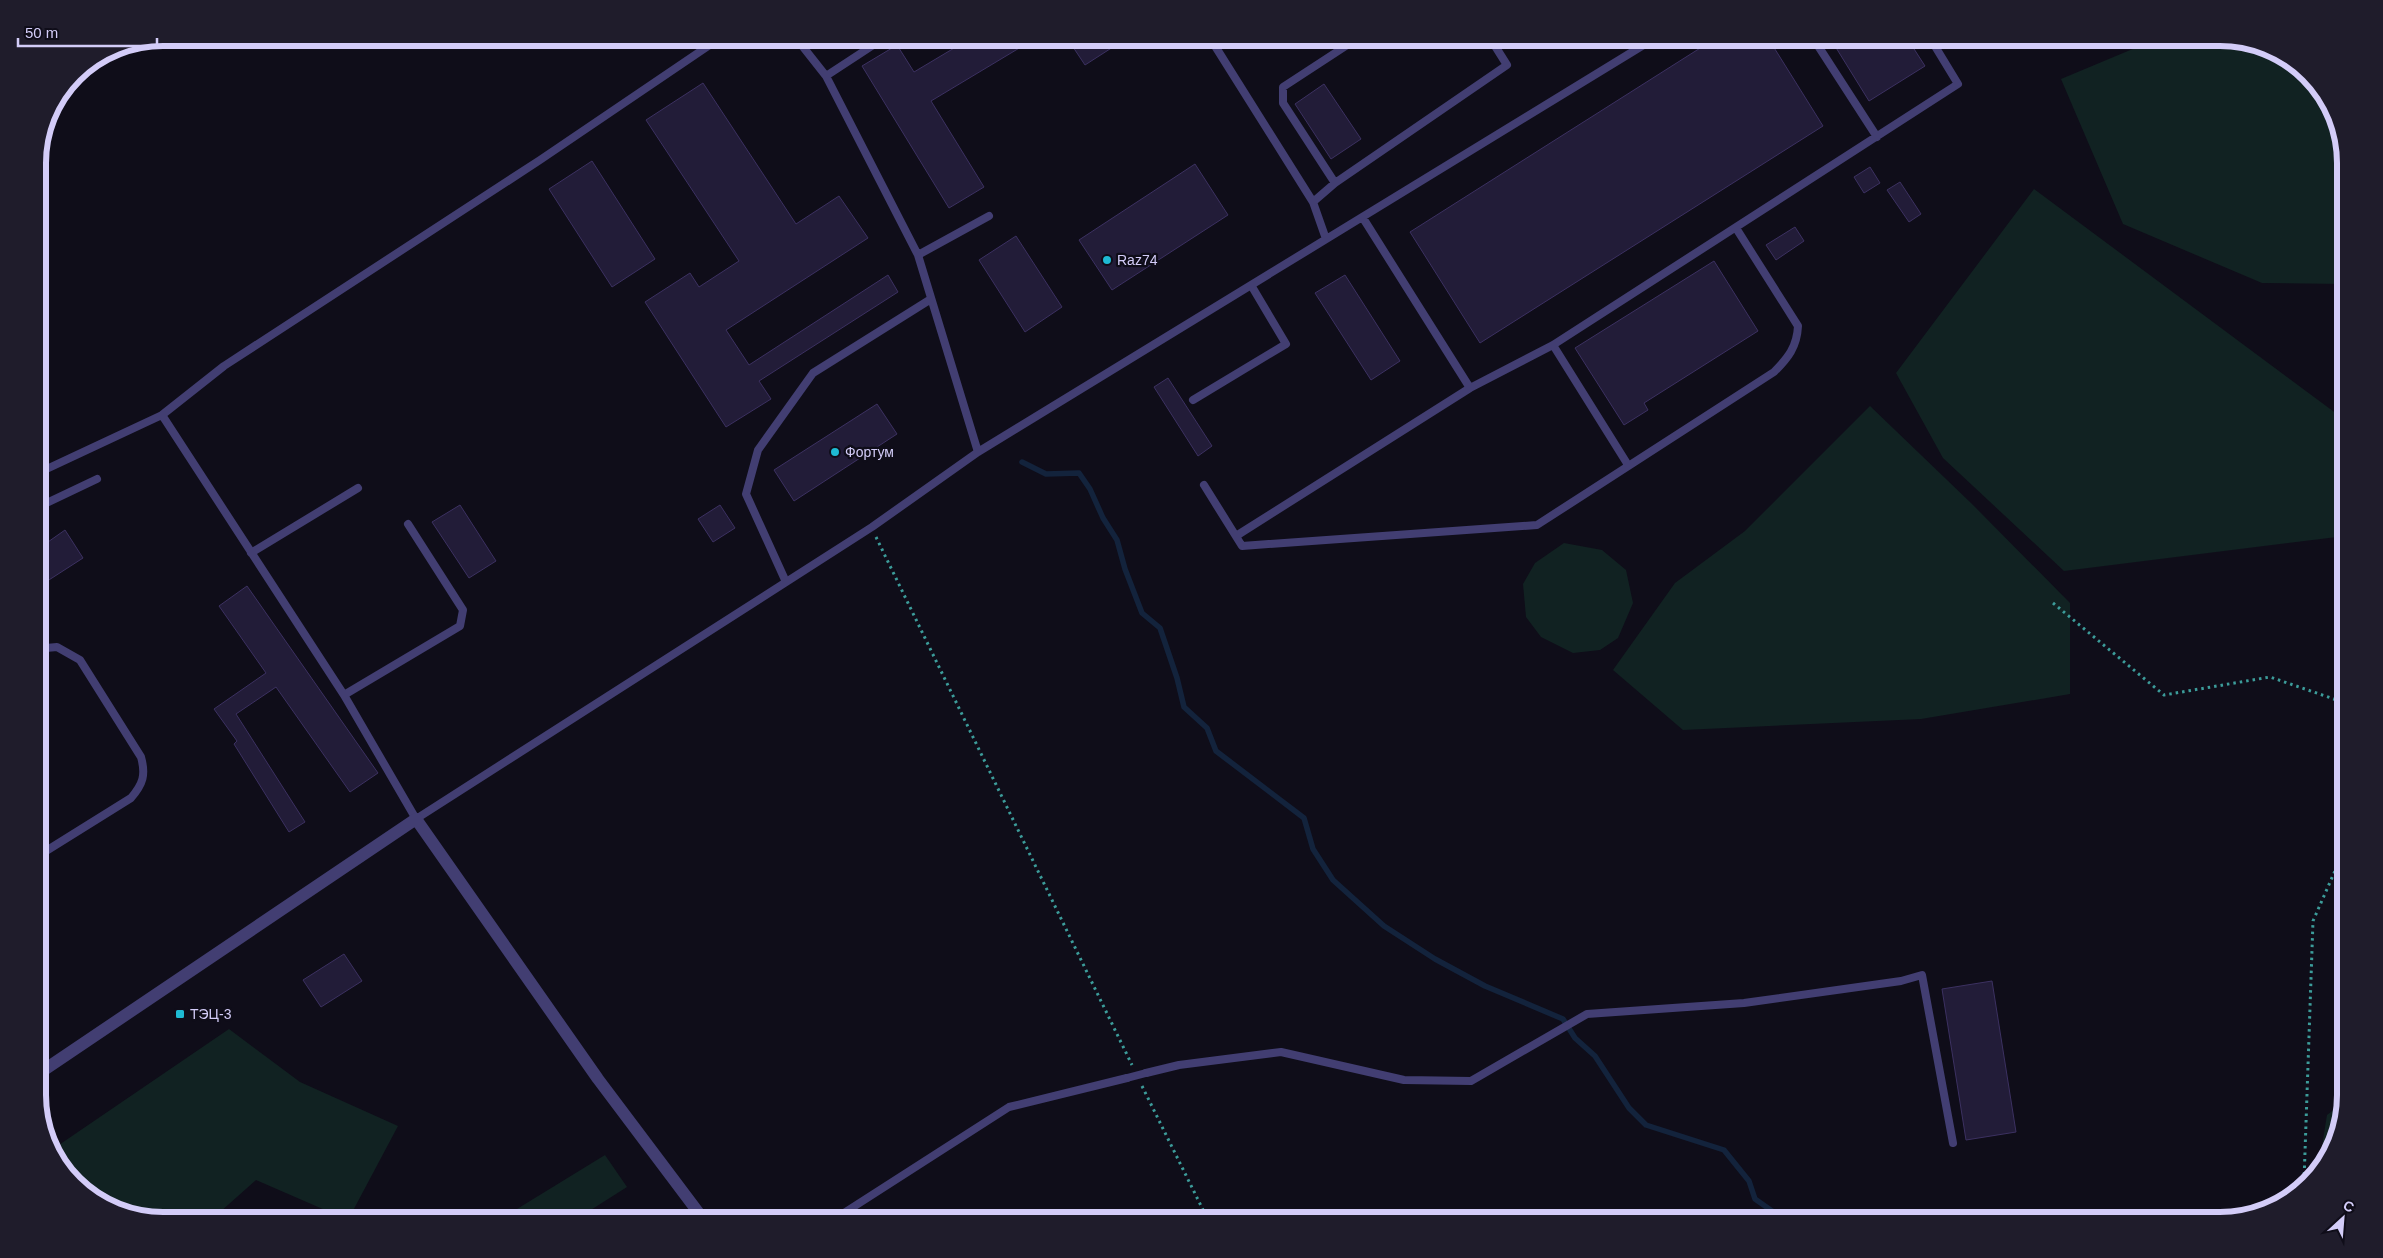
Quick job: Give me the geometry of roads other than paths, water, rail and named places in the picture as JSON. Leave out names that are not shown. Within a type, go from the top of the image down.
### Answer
[{"type":"street","points":[[46,1069],[416,819],[598,1079],[698,1212]]},
{"type":"lane","points":[[46,469],[162,415],[224,366],[532,165],[708,46]]},
{"type":"lane","points":[[802,46],[826,76],[918,255],[978,452]]},
{"type":"lane","points":[[826,76],[872,46]]},
{"type":"lane","points":[[1215,46],[1312,202],[1326,239]]},
{"type":"lane","points":[[1335,183],[1283,103],[1283,87],[1346,46]]},
{"type":"lane","points":[[1312,202],[1335,183],[1507,65],[1495,46]]},
{"type":"lane","points":[[162,415],[344,695],[416,819],[872,527],[978,452],[1642,46]]},
{"type":"lane","points":[[1818,46],[1878,137]]},
{"type":"lane","points":[[1236,536],[1470,388],[1553,345],[1958,84],[1935,46]]},
{"type":"lane","points":[[918,255],[989,216]]},
{"type":"lane","points":[[1363,218],[1470,388]]},
{"type":"lane","points":[[1204,485],[1242,546],[1537,524],[1774,372],[1788,358],[1797,341],[1798,326],[1736,228]]},
{"type":"lane","points":[[1193,400],[1286,344],[1251,285]]},
{"type":"lane","points":[[786,582],[746,494],[758,450],[813,373],[931,299]]},
{"type":"lane","points":[[1553,345],[1628,465]]},
{"type":"lane","points":[[46,503],[97,479]]},
{"type":"lane","points":[[252,553],[358,488]]},
{"type":"lane","points":[[344,695],[460,626],[463,610],[408,524]]},
{"type":"lane","points":[[46,648],[57,647],[80,660],[142,757],[145,772],[142,786],[131,798],[46,851]]},
{"type":"lane","points":[[845,1212],[1009,1107],[1179,1065],[1281,1052],[1404,1080],[1470,1081],[1587,1014],[1744,1003],[1901,981],[1922,975],[1952,1143]]},
{"type":"waterway","points":[[1022,462],[1046,474],[1079,473],[1090,489],[1103,518],[1117,540],[1125,569],[1142,613],[1160,628],[1177,678],[1184,707],[1207,728],[1216,751],[1304,818],[1313,849],[1333,880],[1384,926],[1435,959],[1485,986],[1563,1019],[1575,1038],[1595,1056],[1629,1108],[1646,1125],[1724,1150],[1749,1181],[1755,1199],[1774,1212]]},
{"type":"place","name":"Raz74","points":[[1107,260]]},
{"type":"place","name":"Фортум","points":[[835,452]]},
{"type":"place","name":"ТЭЦ-3","points":[[180,1014]]}]
